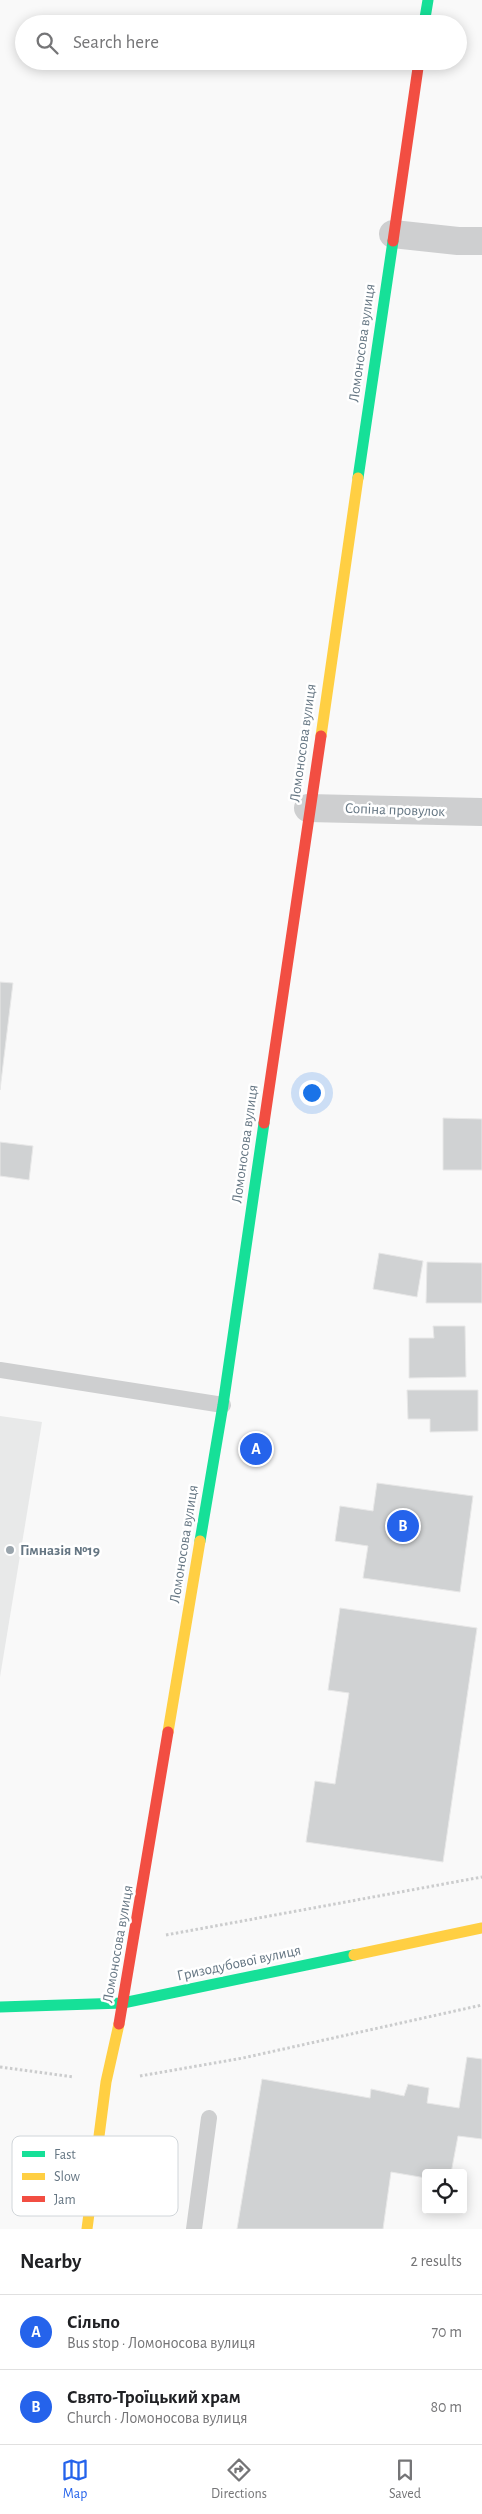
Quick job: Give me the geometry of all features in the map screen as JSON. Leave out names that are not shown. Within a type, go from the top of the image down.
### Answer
[{"type":"main road","points":[[426,15],[428,0]]},
{"type":"main road","name":"Ломоносова вулиця","points":[[99,2136],[106,2082],[134,1941],[223,1405],[308,808],[418,70]]},
{"type":"main road","name":"Гризодубової вулиця","points":[[0,2007],[123,2003],[482,1928]]},
{"type":"main road","name":"Ломоносова вулиця","points":[[87,2229],[89,2216]]},
{"type":"street","points":[[393,234],[458,241],[482,240]]},
{"type":"street","name":"Сопіна провулок","points":[[308,808],[482,812]]},
{"type":"lane","points":[[0,1370],[223,1405]]},
{"type":"lane","points":[[194,2229],[209,2118]]},
{"type":"path","points":[[134,1941],[482,1877]]},
{"type":"path","points":[[0,2067],[106,2082],[243,2058],[482,2005]]},
{"type":"shaded area","name":"Гімназія №19","points":[[0,1416],[42,1422],[0,1677]]},
{"type":"building","points":[[0,982],[13,983],[0,1090]]},
{"type":"building","points":[[443,1118],[482,1119],[482,1170],[443,1170]]},
{"type":"building","points":[[0,1142],[33,1146],[29,1180],[0,1176]]},
{"type":"building","points":[[379,1253],[423,1261],[417,1297],[373,1289]]},
{"type":"building","points":[[427,1262],[482,1263],[482,1303],[426,1303]]},
{"type":"building","points":[[433,1326],[465,1326],[466,1377],[409,1378],[409,1338],[434,1338]]},
{"type":"building","points":[[407,1390],[478,1390],[478,1431],[430,1432],[430,1419],[408,1419]]},
{"type":"building","points":[[377,1483],[473,1496],[460,1592],[363,1578],[368,1546],[335,1541],[340,1506],[373,1511]]},
{"type":"building","points":[[340,1608],[477,1628],[443,1862],[306,1842],[315,1781],[335,1784],[349,1693],[328,1690]]},
{"type":"building","points":[[467,2057],[482,2059],[482,2139],[458,2136],[452,2169],[422,2169],[422,2177],[391,2172],[383,2229],[237,2229],[262,2079],[370,2098],[371,2089],[404,2096],[408,2084],[429,2088],[427,2103],[459,2108]]},
{"type":"traffic: fast","points":[[426,15],[428,0]]},
{"type":"traffic: fast","points":[[358,478],[393,241]]},
{"type":"traffic: fast","points":[[200,1541],[223,1405],[264,1123]]},
{"type":"traffic: fast","points":[[0,2007],[123,2003],[354,1955]]},
{"type":"traffic: slow","points":[[321,736],[358,478]]},
{"type":"traffic: slow","points":[[168,1732],[200,1541]]},
{"type":"traffic: slow","points":[[354,1955],[482,1928]]},
{"type":"traffic: slow","points":[[99,2136],[106,2082],[119,2024]]},
{"type":"traffic: slow","points":[[87,2229],[89,2216]]},
{"type":"traffic: jam","points":[[393,241],[418,70]]},
{"type":"traffic: jam","points":[[264,1123],[321,736]]},
{"type":"traffic: jam","points":[[119,2024],[168,1732]]},
{"type":"place","name":"Сільпо","points":[[256,1449]]},
{"type":"place","name":"Свято-Троїцький храм","points":[[403,1526]]},
{"type":"place","name":"Гімназія №19","points":[[10,1550]]}]
